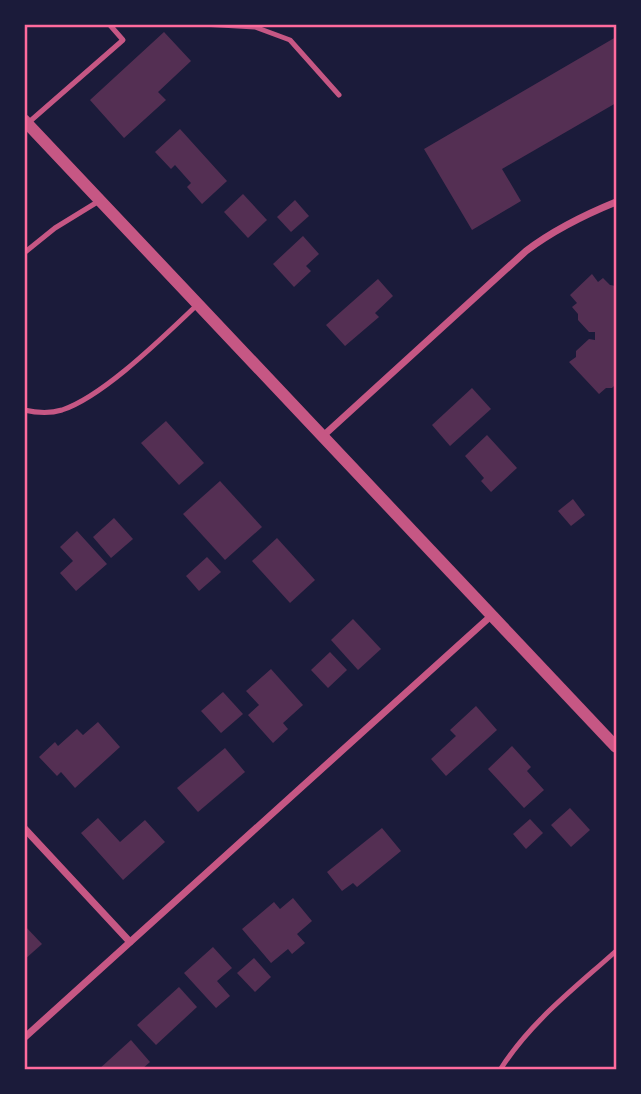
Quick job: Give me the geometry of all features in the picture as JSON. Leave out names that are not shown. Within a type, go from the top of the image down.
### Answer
[{"type":"street","points":[[26,121],[617,747]]},
{"type":"street","points":[[323,436],[526,250],[579,217],[617,202]]},
{"type":"street","points":[[24,1038],[492,614]]},
{"type":"street","points":[[24,828],[130,942]]},
{"type":"lane","points":[[26,121],[123,40],[109,24]]},
{"type":"lane","points":[[202,24],[254,27],[290,40],[339,95]]},
{"type":"lane","points":[[24,253],[55,228],[99,201]]},
{"type":"lane","points":[[24,410],[43,413],[60,411],[77,403],[151,348],[198,304]]},
{"type":"lane","points":[[500,1069],[516,1045],[544,1015],[617,951]]},
{"type":"building","points":[[164,32],[191,61],[158,92],[166,100],[124,138],[90,100]]},
{"type":"building","points":[[616,37],[616,103],[502,169],[521,201],[472,230],[424,149]]},
{"type":"building","points":[[180,129],[227,181],[202,204],[187,187],[191,183],[175,165],[171,169],[155,152]]},
{"type":"building","points":[[243,194],[267,220],[248,238],[224,212]]},
{"type":"building","points":[[295,200],[309,216],[291,232],[277,217]]},
{"type":"building","points":[[303,236],[319,254],[306,266],[311,271],[294,287],[273,264]]},
{"type":"building","points":[[592,274],[598,282],[603,278],[610,285],[616,286],[616,384],[599,394],[569,362],[589,339],[595,340],[595,332],[589,332],[578,320],[578,314],[572,307],[577,303],[570,295]]},
{"type":"building","points":[[378,279],[393,296],[375,313],[379,317],[345,346],[326,325]]},
{"type":"building","points":[[472,388],[491,409],[450,446],[432,425]]},
{"type":"building","points":[[166,421],[204,463],[179,485],[141,443]]},
{"type":"building","points":[[487,435],[517,468],[491,492],[481,481],[484,478],[465,456]]},
{"type":"building","points":[[220,481],[262,527],[225,560],[183,514]]},
{"type":"building","points":[[573,499],[585,515],[571,526],[558,511]]},
{"type":"building","points":[[114,518],[133,539],[111,558],[93,537]]},
{"type":"building","points":[[77,531],[107,564],[76,591],[60,573],[73,561],[60,547]]},
{"type":"building","points":[[277,538],[315,580],[290,603],[252,561]]},
{"type":"building","points":[[207,557],[221,572],[199,591],[186,576]]},
{"type":"building","points":[[353,619],[381,649],[358,670],[331,640]]},
{"type":"building","points":[[330,652],[347,670],[328,688],[311,670]]},
{"type":"building","points":[[271,669],[303,705],[283,723],[288,729],[273,743],[248,715],[259,705],[246,691]]},
{"type":"building","points":[[223,692],[243,714],[221,733],[201,711]]},
{"type":"building","points":[[476,706],[497,730],[446,776],[431,759],[456,736],[450,730]]},
{"type":"building","points":[[98,722],[120,747],[75,788],[61,772],[57,776],[39,757],[55,742],[58,746],[77,729],[83,735]]},
{"type":"building","points":[[512,746],[531,767],[527,771],[544,790],[524,808],[488,769]]},
{"type":"building","points":[[225,748],[245,772],[198,812],[177,788]]},
{"type":"building","points":[[570,808],[590,830],[571,847],[551,825]]},
{"type":"building","points":[[98,818],[120,842],[145,820],[165,842],[123,880],[81,833]]},
{"type":"building","points":[[530,819],[543,833],[526,849],[513,834]]},
{"type":"building","points":[[382,828],[401,851],[357,887],[353,883],[342,891],[327,872]]},
{"type":"building","points":[[293,898],[312,921],[297,934],[305,943],[292,954],[288,949],[271,963],[242,929],[274,902],[280,909]]},
{"type":"building","points":[[24,925],[42,944],[24,960]]},
{"type":"building","points":[[213,947],[232,968],[217,981],[230,996],[216,1008],[184,973]]},
{"type":"building","points":[[254,958],[271,977],[255,992],[237,973]]},
{"type":"building","points":[[179,987],[197,1007],[156,1045],[137,1025]]},
{"type":"building","points":[[131,1040],[150,1062],[141,1070],[98,1070]]}]
